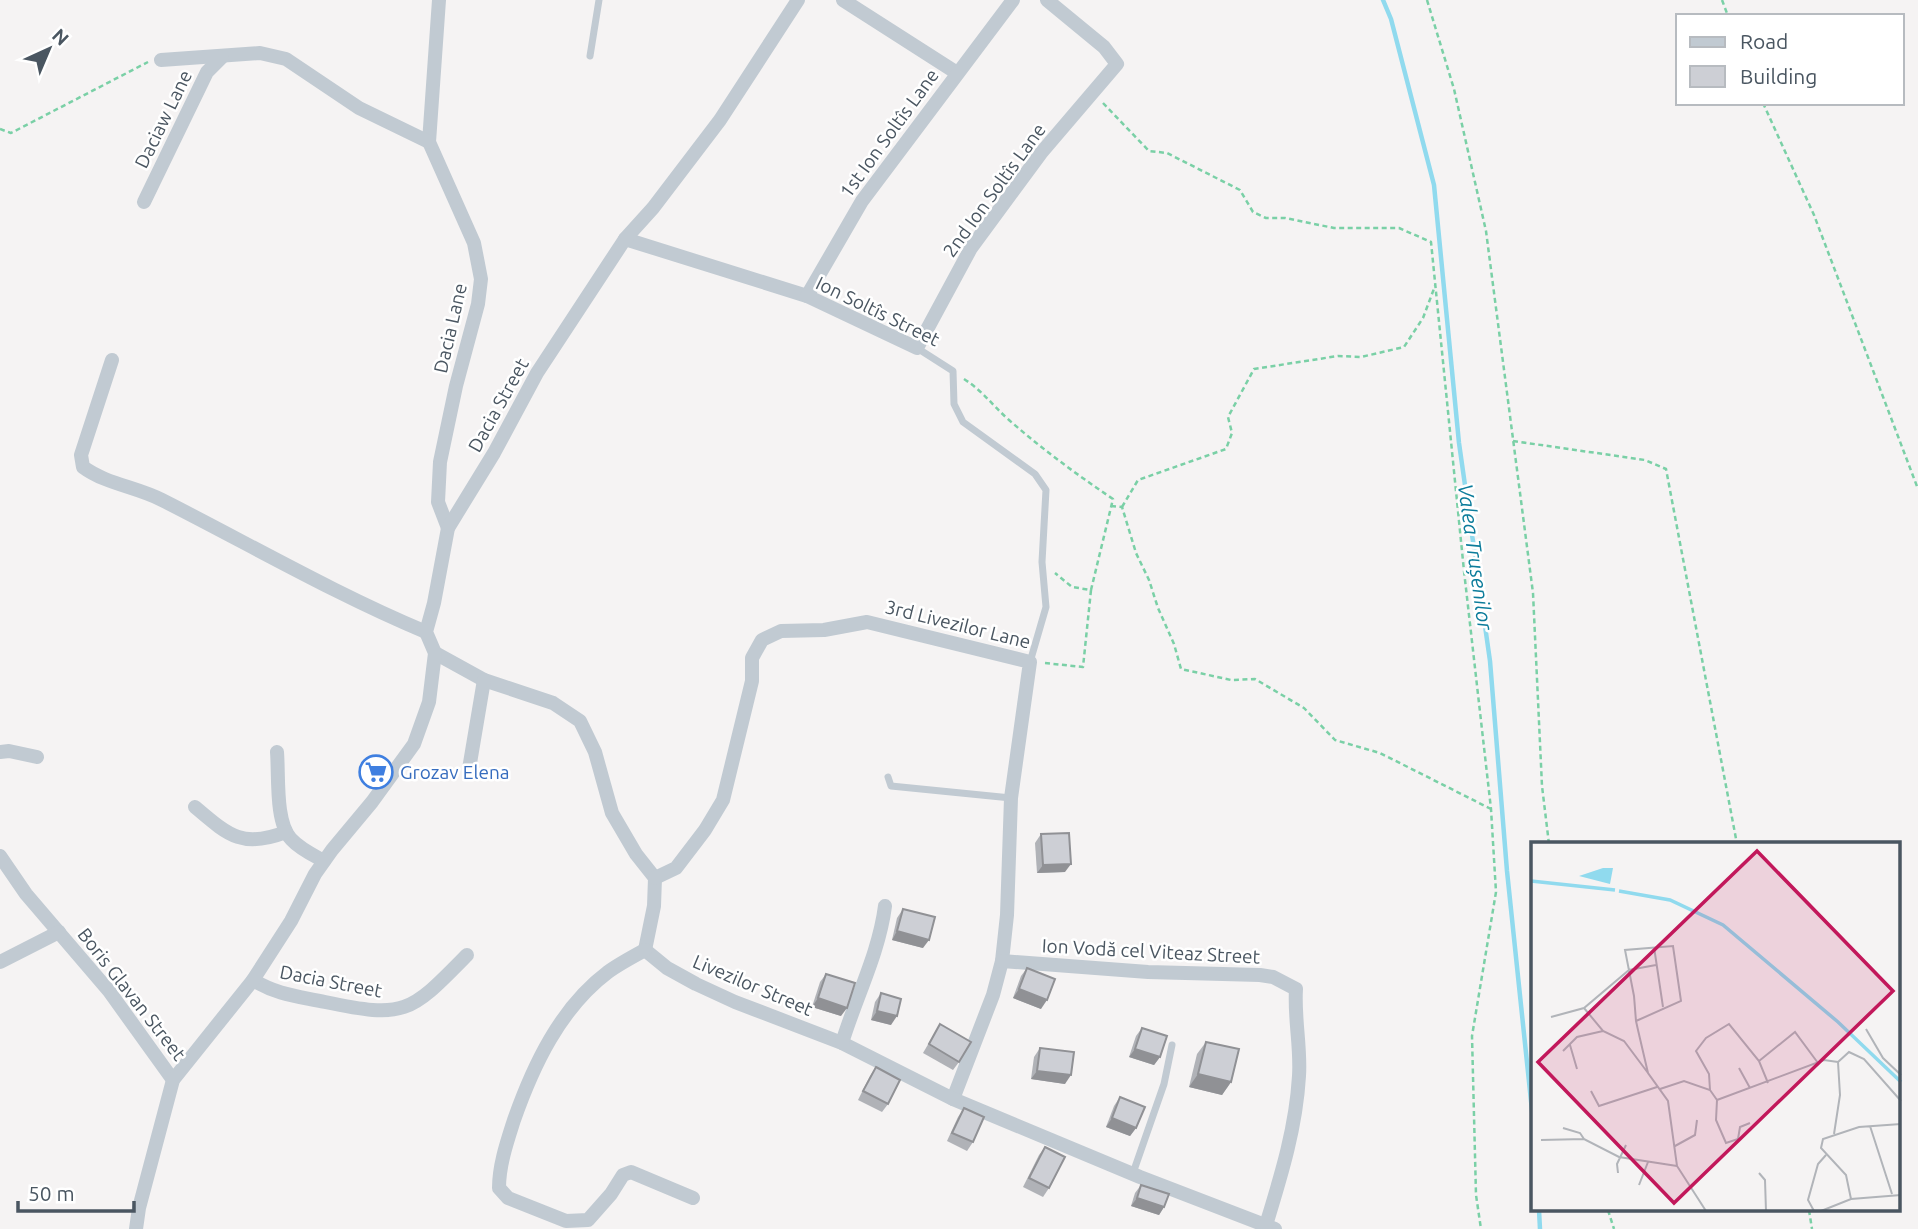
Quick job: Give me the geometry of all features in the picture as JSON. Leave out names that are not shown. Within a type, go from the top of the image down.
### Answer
[{"type":"street","name":"Dacia Lane","points":[[439,0],[429,142],[474,243],[481,279],[478,304],[456,386],[440,462],[438,502],[448,528]]},
{"type":"street","name":"Dacia Street","points":[[426,632],[448,528],[494,453],[537,373],[625,239],[653,208],[720,120],[798,0]]},
{"type":"street","points":[[843,0],[957,73]]},
{"type":"street","name":"1st Ion Soltîs Lane","points":[[807,296],[862,201],[1013,0]]},
{"type":"street","name":"2nd Ion Soltîs Lane","points":[[917,348],[971,248],[1041,153],[1117,64],[1104,47],[1047,0]]},
{"type":"street","points":[[161,60],[260,53],[285,59],[359,108],[429,142]]},
{"type":"street","name":"Daciaw Lane","points":[[144,202],[207,72],[222,57]]},
{"type":"street","name":"Ion Soltîs Street","points":[[625,239],[807,296],[917,348]]},
{"type":"street","points":[[112,360],[81,455],[83,467],[94,475],[150,494],[378,612],[426,632],[435,653],[484,680],[553,703],[580,721],[596,752],[612,813],[636,854],[655,878],[654,906],[645,950],[606,974],[578,1002],[551,1037],[524,1091],[507,1141],[499,1188],[508,1198],[566,1221],[588,1220],[611,1194],[623,1175],[631,1172],[693,1198]]},
{"type":"street","name":"3rd Livezilor Lane","points":[[655,878],[676,868],[705,830],[723,800],[752,681],[752,658],[762,640],[781,631],[824,631],[867,622],[1030,662]]},
{"type":"street","name":"Dacia Street","points":[[136,1229],[139,1208],[173,1080],[253,980],[291,921],[324,861],[414,744],[429,702],[435,653]]},
{"type":"street","points":[[953,1099],[993,995],[1002,961],[1007,915],[1011,798],[1030,662]]},
{"type":"street","points":[[469,769],[484,680]]},
{"type":"street","points":[[0,752],[9,751],[37,757]]},
{"type":"street","points":[[277,752],[282,826],[301,848],[324,861]]},
{"type":"street","points":[[195,807],[218,827],[241,839],[275,836],[286,832]]},
{"type":"street","name":"Boris Glavan Street","points":[[0,856],[26,894],[109,991],[173,1080]]},
{"type":"street","points":[[842,1043],[881,932],[885,906]]},
{"type":"street","name":"Boris Glavan Street","points":[[0,962],[59,932]]},
{"type":"street","name":"Livezilor Street","points":[[645,950],[667,968],[735,1002],[842,1043],[953,1099],[1132,1174],[1270,1227],[1296,1109],[1299,1053],[1296,989]]},
{"type":"street","name":"Dacia Street","points":[[253,980],[271,991],[364,1011],[393,1012],[417,1002],[435,988],[467,955]]},
{"type":"street","name":"Ion Vodă cel Viteaz Street","points":[[1002,961],[1147,972],[1260,975],[1273,977],[1296,989]]},
{"type":"lane","points":[[590,56],[599,0]]},
{"type":"lane","name":"Ion Soltîs Street","points":[[917,348],[953,371],[954,404],[962,422],[1035,474],[1046,490],[1042,562],[1046,607],[1030,662]]},
{"type":"lane","points":[[888,777],[891,786],[1011,798]]},
{"type":"lane","points":[[1132,1174],[1164,1084],[1172,1045]]},
{"type":"path","points":[[1427,0],[1454,89],[1486,231],[1533,593],[1542,786],[1549,842]]},
{"type":"path","points":[[0,129],[11,133],[143,63],[161,60]]},
{"type":"path","points":[[1094,91],[1109,112],[1149,151],[1167,153],[1240,191],[1253,212],[1266,218],[1285,218],[1334,228],[1399,228],[1431,242],[1491,809],[1496,892],[1472,1037],[1476,1195],[1481,1229]]},
{"type":"path","points":[[1764,105],[1814,215],[1918,489]]},
{"type":"path","points":[[1435,285],[1423,317],[1404,347],[1361,357],[1338,356],[1254,369],[1228,417],[1232,433],[1226,449],[1138,480],[1122,507],[1136,553],[1174,644],[1181,669],[1231,680],[1255,679],[1304,708],[1335,740],[1380,753],[1491,809]]},
{"type":"path","points":[[1513,441],[1645,460],[1666,469],[1737,842]]},
{"type":"path","points":[[1111,506],[1122,507]]},
{"type":"path","name":"3rd Livezilor Lane","points":[[1030,662],[1083,667],[1091,590]]},
{"type":"path","points":[[1609,1212],[1614,1229]]},
{"type":"building","points":[[1069,833],[1071,864],[1043,865],[1041,834]]},
{"type":"building","points":[[903,909],[935,917],[929,940],[897,931]]},
{"type":"building","points":[[1027,968],[1055,979],[1047,1000],[1019,989]]},
{"type":"building","points":[[826,974],[855,983],[847,1008],[818,998]]},
{"type":"building","points":[[881,993],[901,999],[897,1016],[877,1011]]},
{"type":"building","points":[[940,1024],[971,1042],[959,1062],[929,1044]]},
{"type":"building","points":[[1142,1028],[1167,1036],[1160,1057],[1135,1049]]},
{"type":"building","points":[[1206,1042],[1239,1049],[1231,1082],[1198,1074]]},
{"type":"building","points":[[1040,1048],[1074,1052],[1071,1075],[1037,1071]]},
{"type":"building","points":[[876,1067],[900,1080],[888,1104],[863,1091]]},
{"type":"building","points":[[1120,1097],[1145,1107],[1136,1128],[1112,1118]]},
{"type":"building","points":[[964,1108],[984,1117],[973,1142],[952,1133]]},
{"type":"building","points":[[1045,1147],[1065,1157],[1049,1188],[1029,1178]]},
{"type":"building","points":[[1141,1185],[1169,1194],[1164,1207],[1137,1198]]},
{"type":"waterway","name":"Valea Trușenilor","points":[[1383,0],[1391,19],[1434,185],[1459,443],[1490,661],[1507,871],[1531,1101]]},
{"type":"waterway","name":"Valea Trușenilor","points":[[1539,1212],[1540,1229]]},
{"type":"place","name":"Grozav Elena","points":[[376,772]]}]
